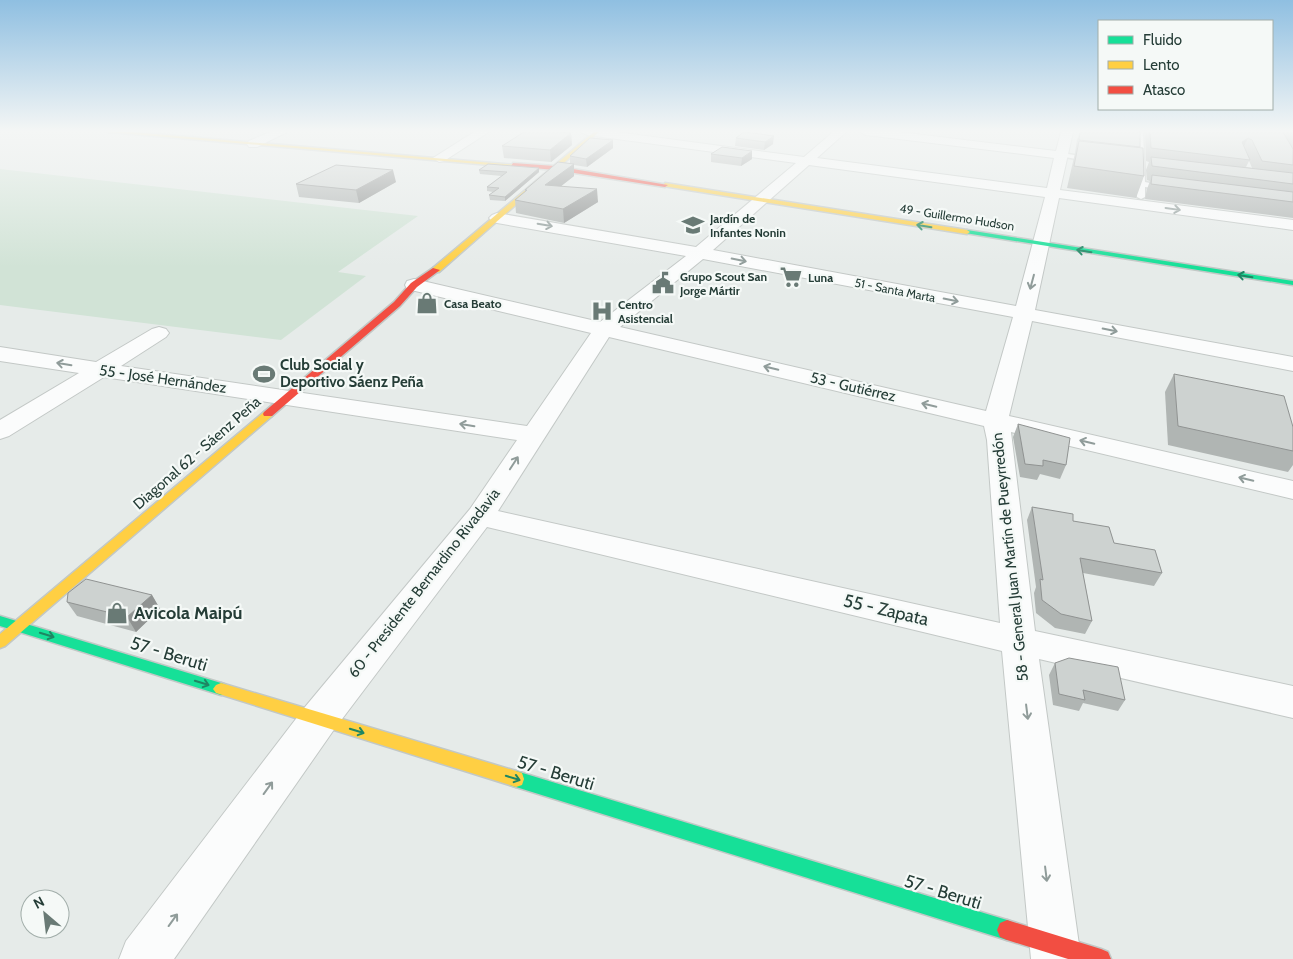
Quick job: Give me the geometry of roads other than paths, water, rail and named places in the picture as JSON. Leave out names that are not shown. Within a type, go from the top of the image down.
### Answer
[{"type":"street","name":"Diagonal 62 - Sáenz Peña","points":[[0,642],[397,304],[414,285],[433,273],[545,177]]},
{"type":"street","name":"49 - Guillermo Hudson","points":[[612,177],[1293,283]]},
{"type":"street","name":"60 - Presidente Bernardino Rivadavia","points":[[144,959],[319,719],[480,516],[604,329],[700,253],[789,177]]},
{"type":"street","points":[[929,177],[1293,225]]},
{"type":"street","name":"58 - General Juan Martín de Pueyrredón","points":[[1055,952],[1019,641],[1000,440],[995,420],[1042,245],[1057,177]]},
{"type":"street","name":"51 - Santa Marta","points":[[497,218],[700,253],[1293,364]]},
{"type":"street","name":"53 - Gutiérrez","points":[[414,285],[1293,490]]},
{"type":"street","points":[[0,431],[159,333]]},
{"type":"street","name":"55 - José Hernández","points":[[0,354],[533,435]]},
{"type":"street","name":"55 - Zapata","points":[[480,516],[1019,641],[1293,702]]},
{"type":"street","name":"57 - Beruti","points":[[0,621],[319,719],[1055,952],[1101,959]]},
{"type":"lane","points":[[1141,177],[1141,197]]},
{"type":"lane","points":[[1141,184],[1178,189]]},
{"type":"place","name":"Jardín de Infantes Nonin","points":[[693,225]]},
{"type":"place","name":"Luna","points":[[791,277]]},
{"type":"place","name":"Grupo Scout San Jorge Mártir","points":[[663,283]]},
{"type":"place","name":"Casa Beato","points":[[427,303]]},
{"type":"place","name":"Centro Asistencial","points":[[602,311]]},
{"type":"place","name":"Club Social y Deportivo Sáenz Peña","points":[[264,374]]},
{"type":"place","name":"Avicola Maipú","points":[[117,613]]}]
